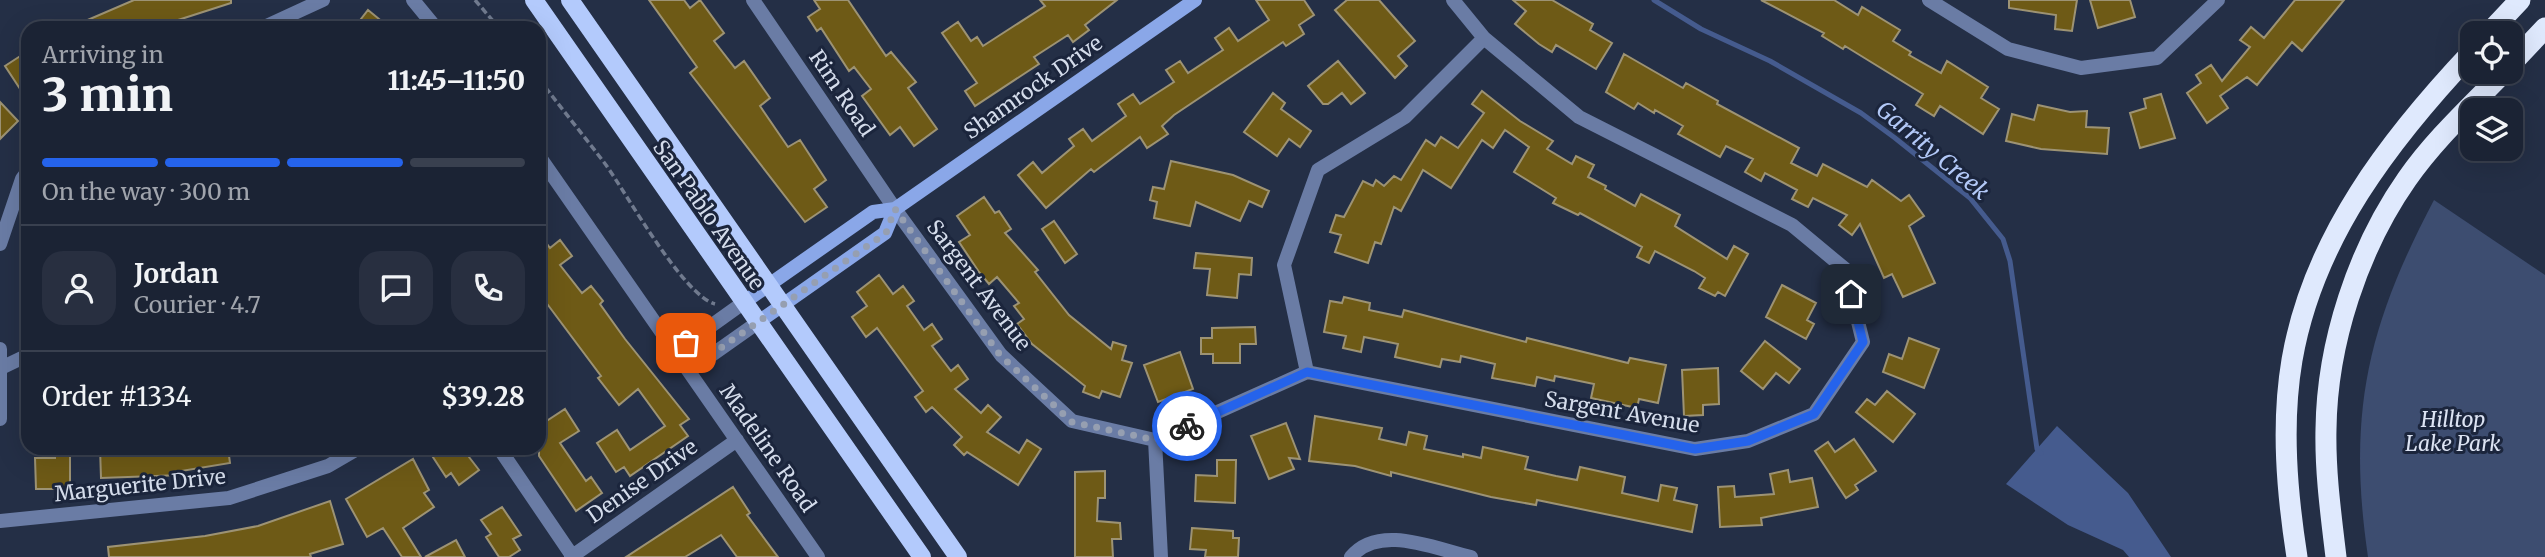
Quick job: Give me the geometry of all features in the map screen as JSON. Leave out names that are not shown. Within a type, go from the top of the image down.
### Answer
[{"type":"highway","points":[[2501,21],[2520,0]]},
{"type":"highway","points":[[2523,51],[2545,28]]},
{"type":"highway","points":[[2297,557],[2288,496],[2287,424],[2292,360],[2311,292],[2337,227],[2377,164],[2429,97],[2460,65]]},
{"type":"highway","points":[[2336,557],[2326,429],[2332,368],[2348,300],[2370,244],[2407,178],[2493,84]]},
{"type":"main road","name":"San Pablo Avenue","points":[[534,0],[922,557]]},
{"type":"main road","name":"San Pablo Avenue","points":[[570,0],[958,557]]},
{"type":"street","points":[[277,21],[323,0]]},
{"type":"street","points":[[413,0],[430,21]]},
{"type":"street","name":"Rim Road","points":[[753,0],[895,209]]},
{"type":"street","name":"Shamrock Drive","points":[[676,351],[873,212],[895,209],[1195,0]]},
{"type":"street","name":"Sargent Avenue","points":[[1307,372],[1695,449],[1748,441],[1814,414],[1863,342],[1845,269],[1792,225],[1579,117],[1484,38],[1453,0]]},
{"type":"street","points":[[1929,0],[2008,49],[2081,68],[2157,58],[2218,0]]},
{"type":"street","points":[[1161,557],[1155,440],[1307,372],[1284,265],[1318,170],[1405,117],[1484,38]]},
{"type":"street","name":"Madeline Road","points":[[546,166],[818,557]]},
{"type":"street","points":[[0,244],[21,182]]},
{"type":"street","name":"Shamrock Drive","points":[[689,370],[886,233],[895,209]]},
{"type":"street","name":"Sargent Avenue","points":[[895,209],[1000,355],[1072,422],[1155,440]]},
{"type":"street","points":[[0,349],[0,419]]},
{"type":"street","points":[[1,368],[21,358]]},
{"type":"street","name":"Denise Drive","points":[[572,557],[737,440]]},
{"type":"street","name":"Marguerite Drive","points":[[0,521],[229,498],[328,466],[347,455]]},
{"type":"street","points":[[504,455],[572,557]]},
{"type":"street","points":[[1351,557],[1363,544],[1382,539],[1472,557]]},
{"type":"path","points":[[475,0],[493,21]]},
{"type":"path","points":[[546,88],[605,164],[684,280],[705,300],[714,305],[719,303]]},
{"type":"green space","name":"Hilltop Lake Park","points":[[2434,200],[2545,275],[2545,557],[2368,557],[2360,459],[2368,372],[2392,289]]},
{"type":"shaded area","points":[[2057,426],[2128,493],[2171,557],[2129,557],[2123,550],[2068,525],[2006,484]]},
{"type":"building","points":[[134,0],[231,0],[231,3],[175,21],[85,21]]},
{"type":"building","points":[[649,0],[684,0],[690,8],[700,0],[724,33],[714,41],[735,68],[744,61],[770,98],[760,106],[788,147],[800,140],[826,180],[814,189],[827,207],[805,222],[690,73],[697,67]]},
{"type":"building","points":[[814,0],[848,0],[886,56],[891,52],[916,82],[908,88],[937,129],[914,146],[900,127],[890,135],[862,96],[871,89],[854,67],[849,71],[821,28],[817,31],[808,17],[820,9]]},
{"type":"building","points":[[1040,0],[1117,0],[1085,25],[1089,30],[1073,42],[1068,35],[1034,57],[1039,64],[975,106],[965,91],[977,83],[942,33],[958,22],[971,41],[977,37],[983,46],[1045,6]]},
{"type":"building","points":[[1256,0],[1304,0],[1314,15],[1299,25],[1304,34],[1286,46],[1283,42],[1174,115],[1162,126],[1168,134],[1147,148],[1140,137],[1094,172],[1091,169],[1046,208],[1018,175],[1033,162],[1042,173],[1074,146],[1069,139],[1083,129],[1092,141],[1126,116],[1118,104],[1133,94],[1140,104],[1174,82],[1166,70],[1180,61],[1188,73],[1223,50],[1215,38],[1229,28],[1238,41],[1269,20]]},
{"type":"building","points":[[1347,0],[1379,0],[1415,41],[1398,56],[1407,66],[1395,78],[1335,10]]},
{"type":"building","points":[[1513,0],[1552,0],[1593,24],[1590,30],[1612,43],[1596,69],[1556,45],[1552,52],[1539,44],[1515,24],[1526,11]]},
{"type":"building","points":[[1761,0],[1834,0],[1858,15],[1862,7],[1900,30],[1893,41],[1911,52],[1909,55],[1941,73],[1947,61],[1988,87],[1981,98],[1999,109],[1983,134],[1940,106],[1934,116],[1916,105],[1923,94],[1845,46],[1843,49],[1822,36],[1824,33]]},
{"type":"building","points":[[2009,0],[2077,0],[2072,31],[2055,29],[2056,15],[2009,8]]},
{"type":"building","points":[[2090,0],[2130,0],[2135,17],[2098,28]]},
{"type":"building","points":[[2295,0],[2344,0],[2302,51],[2292,42],[2257,85],[2247,77],[2220,96],[2228,108],[2207,123],[2187,93],[2201,83],[2196,75],[2211,65],[2222,81],[2250,47],[2240,40],[2251,27],[2264,38]]},
{"type":"building","points":[[368,10],[381,21],[359,21]]},
{"type":"building","points":[[1624,54],[1683,88],[1686,83],[1718,101],[1717,104],[1799,148],[1791,163],[1817,176],[1823,164],[1867,187],[1872,180],[1901,201],[1909,195],[1924,216],[1909,226],[1935,283],[1903,297],[1892,274],[1884,278],[1860,224],[1852,235],[1839,225],[1847,215],[1813,198],[1808,207],[1792,199],[1797,190],[1765,173],[1761,181],[1745,172],[1753,159],[1726,146],[1720,157],[1678,134],[1683,126],[1655,110],[1654,113],[1638,103],[1634,109],[1606,92]]},
{"type":"building","points":[[21,56],[21,90],[5,66]]},
{"type":"building","points":[[1338,61],[1365,93],[1351,104],[1342,93],[1328,104],[1323,104],[1308,86]]},
{"type":"building","points":[[1482,91],[1520,121],[1553,141],[1547,149],[1572,164],[1576,156],[1594,165],[1588,177],[1606,186],[1605,189],[1635,206],[1641,194],[1680,215],[1675,226],[1727,259],[1734,246],[1748,254],[1725,296],[1718,292],[1715,296],[1699,288],[1705,278],[1655,251],[1649,263],[1637,257],[1642,247],[1580,213],[1578,215],[1553,203],[1556,198],[1514,172],[1529,147],[1505,130],[1493,148],[1482,140],[1451,188],[1423,170],[1401,211],[1394,207],[1381,244],[1375,242],[1368,263],[1335,252],[1341,235],[1330,232],[1336,215],[1344,217],[1363,181],[1373,186],[1376,180],[1384,186],[1394,176],[1401,180],[1426,140],[1435,146],[1441,137],[1458,148],[1484,113],[1472,104]]},
{"type":"building","points":[[1273,93],[1285,103],[1281,109],[1311,131],[1300,147],[1289,139],[1277,156],[1244,132]]},
{"type":"building","points":[[2161,94],[2175,138],[2140,148],[2130,113],[2146,108],[2144,99]]},
{"type":"building","points":[[0,102],[18,121],[0,139]]},
{"type":"building","points":[[2038,105],[2070,112],[2087,111],[2086,127],[2109,128],[2107,154],[2041,149],[2006,141],[2012,114],[2034,120]]},
{"type":"building","points":[[1171,161],[1233,175],[1269,191],[1262,207],[1249,201],[1240,221],[1196,202],[1190,226],[1154,218],[1157,202],[1150,200],[1153,187],[1164,189]]},
{"type":"building","points":[[984,197],[995,213],[999,211],[1011,229],[1005,233],[1038,270],[1035,272],[1069,315],[1111,349],[1113,342],[1126,346],[1122,360],[1132,363],[1120,397],[1102,391],[1099,398],[1083,392],[1085,386],[1032,344],[1017,324],[1024,319],[1014,306],[1019,303],[997,277],[989,284],[979,272],[959,242],[970,235],[957,216]]},
{"type":"building","points":[[1054,221],[1077,254],[1065,263],[1042,229]]},
{"type":"building","points":[[560,240],[572,256],[560,265],[582,293],[591,286],[603,301],[600,304],[625,339],[689,419],[680,425],[688,436],[630,476],[624,467],[616,472],[597,443],[617,430],[630,450],[665,426],[638,389],[619,405],[598,378],[601,376],[546,302],[546,243],[550,248]]},
{"type":"building","points":[[1196,253],[1252,258],[1251,275],[1239,274],[1237,298],[1207,295],[1210,269],[1194,268]]},
{"type":"building","points":[[879,275],[893,294],[903,286],[914,301],[907,306],[924,330],[932,324],[942,339],[932,346],[951,371],[958,365],[968,379],[955,389],[981,413],[988,405],[1001,417],[987,432],[1019,453],[1027,440],[1041,449],[1018,485],[967,452],[964,455],[954,445],[962,437],[932,407],[926,412],[915,397],[923,391],[877,328],[866,337],[852,317],[867,306],[857,292]]},
{"type":"building","points":[[1782,285],[1816,303],[1807,320],[1814,324],[1806,339],[1766,317]]},
{"type":"building","points":[[1344,297],[1370,303],[1369,310],[1402,317],[1404,310],[1526,342],[1527,338],[1628,363],[1630,358],[1666,365],[1658,403],[1639,399],[1637,408],[1591,398],[1594,384],[1555,376],[1554,381],[1537,377],[1535,386],[1492,378],[1495,364],[1461,356],[1460,362],[1442,359],[1440,367],[1395,357],[1398,344],[1364,337],[1361,352],[1343,348],[1346,336],[1324,332],[1330,301],[1342,303]]},
{"type":"building","points":[[1255,327],[1256,344],[1240,344],[1240,363],[1213,363],[1213,354],[1201,354],[1201,338],[1212,338],[1212,328]]},
{"type":"building","points":[[1909,338],[1939,349],[1924,388],[1883,372],[1889,354],[1902,359]]},
{"type":"building","points":[[1765,341],[1800,369],[1789,383],[1776,373],[1763,389],[1741,371]]},
{"type":"building","points":[[1180,352],[1193,389],[1158,402],[1144,365]]},
{"type":"building","points":[[1718,368],[1719,404],[1703,405],[1703,415],[1684,416],[1682,370]]},
{"type":"building","points":[[1887,391],[1915,414],[1893,442],[1856,412],[1867,399],[1875,405]]},
{"type":"building","points":[[565,409],[579,431],[560,443],[586,481],[591,477],[602,493],[576,511],[539,456],[546,455],[546,421]]},
{"type":"building","points":[[1315,416],[1382,428],[1379,439],[1406,445],[1409,432],[1427,436],[1424,449],[1463,457],[1463,454],[1481,458],[1483,447],[1528,457],[1525,469],[1556,476],[1577,480],[1580,467],[1625,477],[1622,493],[1658,501],[1661,485],[1677,488],[1674,500],[1697,505],[1692,532],[1537,500],[1536,505],[1491,497],[1391,472],[1391,476],[1355,466],[1309,461]]},
{"type":"building","points":[[1286,423],[1300,459],[1289,458],[1294,469],[1269,479],[1251,436]]},
{"type":"building","points":[[1854,439],[1876,471],[1855,485],[1858,490],[1846,498],[1815,451],[1828,442],[1835,452]]},
{"type":"building","points":[[55,455],[70,455],[70,489],[36,489],[35,458],[55,458]]},
{"type":"building","points":[[100,455],[229,455],[230,463],[181,471],[182,475],[101,478]]},
{"type":"building","points":[[432,455],[467,455],[479,470],[459,485],[451,473],[446,477]]},
{"type":"building","points":[[413,459],[429,490],[424,493],[434,507],[403,528],[421,557],[402,557],[383,528],[367,537],[346,499]]},
{"type":"building","points":[[1217,460],[1236,460],[1235,503],[1195,501],[1196,475],[1217,476]]},
{"type":"building","points":[[1788,470],[1790,482],[1812,478],[1818,507],[1761,518],[1762,525],[1720,527],[1718,487],[1734,486],[1735,497],[1774,494],[1770,474]]},
{"type":"building","points":[[1105,471],[1105,498],[1098,498],[1097,521],[1120,523],[1121,539],[1112,539],[1113,557],[1075,557],[1075,472]]},
{"type":"building","points":[[733,487],[750,513],[747,515],[778,557],[737,557],[721,535],[685,557],[626,557]]},
{"type":"building","points":[[330,501],[343,544],[310,554],[311,557],[109,557],[108,547],[205,536],[258,526]]},
{"type":"building","points":[[502,507],[521,535],[513,539],[520,550],[509,557],[499,557],[486,537],[491,534],[481,520]]},
{"type":"building","points":[[1192,528],[1233,531],[1233,538],[1239,538],[1238,557],[1205,557],[1206,550],[1190,549]]},
{"type":"building","points":[[456,540],[465,557],[425,557]]},
{"type":"waterway","name":"Garrity Creek","points":[[1654,0],[1701,29],[1770,61],[1861,113],[1970,198],[2003,239],[2010,261],[2037,449],[2041,453]]},
{"type":"way so far","points":[[686,343],[676,351],[689,370],[886,233],[895,209],[1000,355],[1072,422],[1155,440],[1187,426]]},
{"type":"route","points":[[1187,426],[1307,372],[1695,449],[1748,441],[1814,414],[1863,342],[1851,294]]}]
